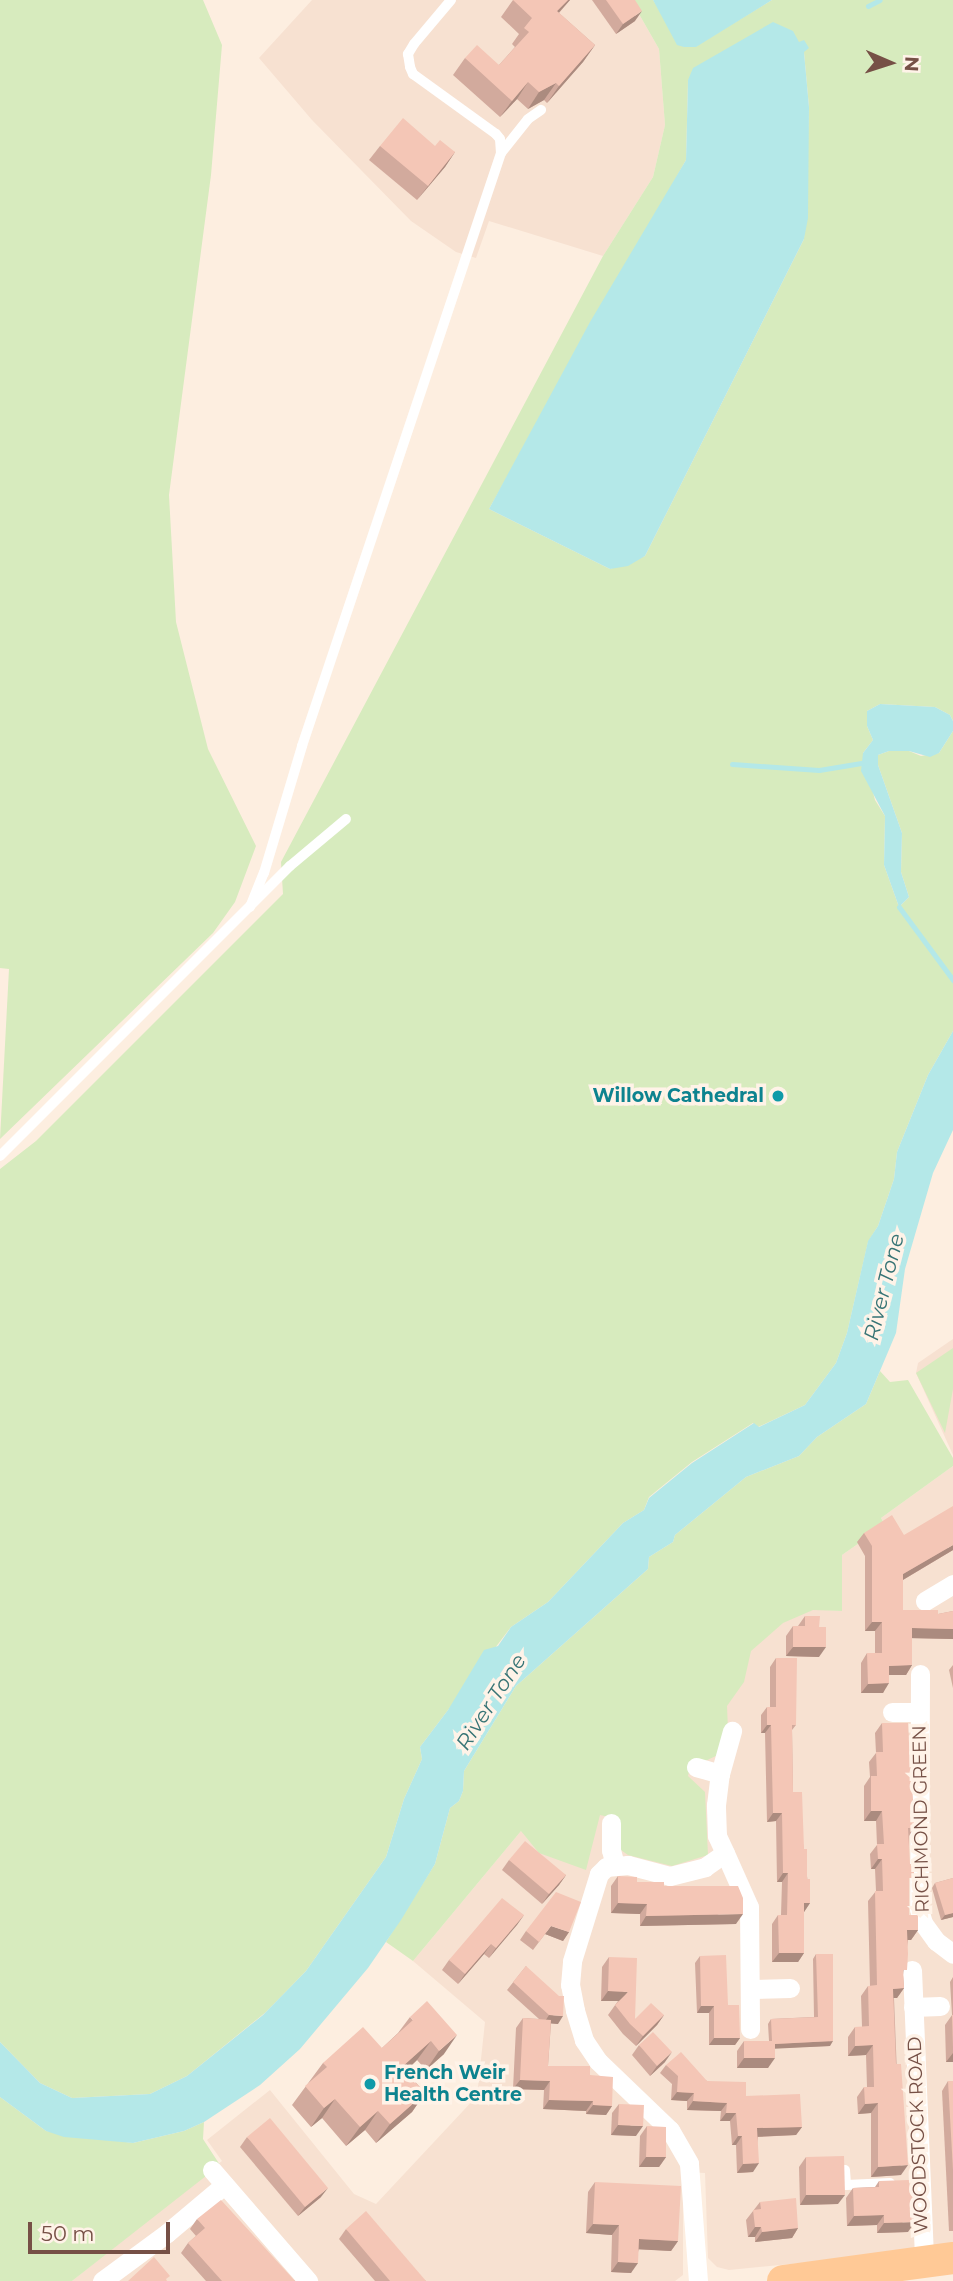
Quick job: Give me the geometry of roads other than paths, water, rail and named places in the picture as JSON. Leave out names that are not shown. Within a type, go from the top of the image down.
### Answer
[{"type":"main road","points":[[783,2281],[939,2260]]},
{"type":"street","points":[[925,1601],[953,1584]]},
{"type":"street","name":"RICHMOND GREEN","points":[[920,1674],[919,1909],[923,1923],[936,1941],[953,1954]]},
{"type":"street","name":"RICHMOND GREEN","points":[[892,1712],[919,1712]]},
{"type":"street","points":[[732,1731],[720,1774],[717,1836],[749,1907],[750,2029]]},
{"type":"street","points":[[696,1767],[720,1774]]},
{"type":"street","points":[[611,1823],[611,1850],[615,1865]]},
{"type":"street","points":[[698,2281],[689,2163],[670,2130],[598,2061],[584,2040],[570,1985],[580,1930],[599,1874],[615,1865],[670,1876],[705,1867],[725,1853]]},
{"type":"street","name":"WOODSTOCK ROAD","points":[[912,1970],[919,2182],[939,2260]]},
{"type":"street","points":[[750,1989],[790,1988]]},
{"type":"street","points":[[913,2007],[940,2006]]},
{"type":"street","points":[[102,2281],[167,2233],[218,2177],[308,2281]]},
{"type":"lane","points":[[451,0],[414,44],[408,54],[410,67],[413,74],[496,134],[500,138],[502,153]]},
{"type":"lane","points":[[250,907],[264,873],[292,776],[502,153],[528,119],[541,110]]},
{"type":"lane","points":[[0,1156],[290,866],[346,819]]},
{"type":"lane","points":[[845,2170],[846,2185],[919,2182]]},
{"type":"water","points":[[653,0],[772,0],[696,47],[684,47],[677,45]]},
{"type":"water","points":[[773,22],[793,31],[799,42],[804,40],[809,48],[804,52],[809,107],[808,218],[804,239],[645,556],[628,566],[610,569],[489,509],[590,322],[686,160],[688,80],[693,68]]},
{"type":"water","points":[[880,704],[935,707],[950,715],[953,721],[953,731],[939,753],[930,757],[909,751],[889,751],[878,755],[878,765],[902,833],[901,872],[909,897],[899,907],[884,865],[885,816],[861,771],[863,753],[873,740],[867,726],[867,711]]},
{"type":"water","name":"River Tone","points":[[953,1031],[953,1130],[933,1173],[905,1269],[896,1333],[866,1404],[817,1437],[799,1456],[746,1477],[675,1535],[673,1542],[649,1557],[648,1569],[516,1686],[464,1771],[463,1791],[459,1801],[450,1808],[435,1864],[368,1968],[300,2049],[260,2085],[204,2122],[184,2131],[133,2143],[64,2137],[46,2131],[0,2097],[0,2042],[40,2083],[72,2098],[150,2094],[187,2076],[263,2015],[306,1971],[386,1857],[404,1799],[422,1759],[420,1747],[448,1710],[484,1650],[498,1646],[511,1627],[548,1602],[623,1523],[644,1510],[649,1498],[692,1463],[754,1423],[759,1427],[805,1405],[836,1363],[847,1333],[868,1241],[878,1226],[894,1179],[897,1152],[928,1075]]},
{"type":"waterway","points":[[868,6],[880,0]]},
{"type":"waterway","points":[[732,764],[819,770],[867,762]]},
{"type":"waterway","points":[[899,907],[953,980]]},
{"type":"place","name":"Willow Cathedral","points":[[778,1096]]},
{"type":"place","name":"French Weir Health Centre","points":[[370,2084]]}]
